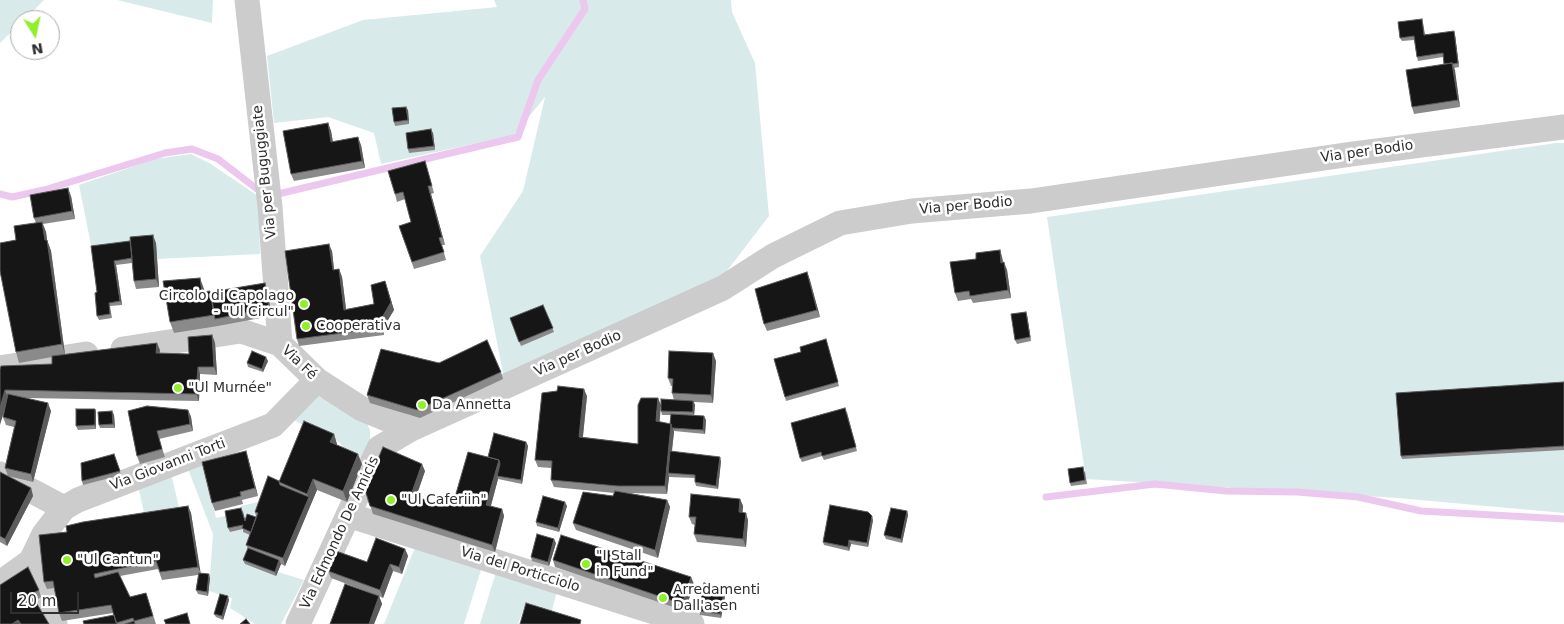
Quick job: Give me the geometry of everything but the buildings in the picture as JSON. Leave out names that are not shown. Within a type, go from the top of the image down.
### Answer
[{"type":"street","name":"Via per Buguggiate","points":[[247,0],[270,207],[280,344]]},
{"type":"street","name":"Via per Bodio","points":[[411,430],[723,288],[773,256],[840,223],[912,211],[1031,201],[1352,154],[1564,127]]},
{"type":"street","name":"Via Fé","points":[[0,368],[242,331],[280,344],[317,380],[362,409],[411,430]]},
{"type":"street","name":"Via Giovanni Torti","points":[[0,583],[31,561],[44,534],[64,508],[78,500],[273,425],[317,380]]},
{"type":"street","name":"Via Edmondo De Amicis","points":[[298,624],[379,448],[411,430]]},
{"type":"street","points":[[0,474],[64,508]]},
{"type":"street","name":"Via del Porticciolo","points":[[348,515],[692,624]]},
{"type":"street","points":[[31,561],[55,624]]},
{"type":"shaded area","points":[[0,0],[44,0],[34,10],[10,10],[10,33],[0,43]]},
{"type":"shaded area","points":[[117,0],[213,0],[212,23]]},
{"type":"shaded area","points":[[494,0],[731,0],[732,12],[755,63],[769,216],[723,276],[504,378],[480,256],[523,191],[545,97],[514,135],[381,164],[374,133],[328,117],[274,123],[267,56],[363,20],[497,7]]},
{"type":"shaded area","points":[[1564,143],[1564,513],[1398,498],[1086,479],[1047,217]]},
{"type":"shaded area","points":[[191,154],[211,164],[258,196],[260,254],[157,259],[92,250],[79,185],[155,159]]},
{"type":"shaded area","points":[[318,396],[364,417],[370,430],[370,441],[362,461],[348,454],[339,442],[291,419]]},
{"type":"shaded area","points":[[203,463],[216,518],[242,512],[241,506],[262,501],[244,532],[255,537],[278,572],[304,580],[281,624],[255,624],[230,608],[232,598],[209,591],[213,534],[188,469]]},
{"type":"shaded area","points":[[171,473],[180,512],[145,518],[138,485]]},
{"type":"shaded area","points":[[416,545],[481,570],[464,624],[384,624]]},
{"type":"shaded area","points":[[496,572],[557,591],[551,614],[524,607],[518,624],[480,624]]},
{"type":"waterway","points":[[278,194],[518,137],[538,80],[585,9],[583,0]]},
{"type":"waterway","points":[[0,194],[12,197],[44,190],[165,153],[192,149],[218,159],[257,189]]},
{"type":"waterway","points":[[1046,497],[1155,484],[1226,491],[1297,492],[1358,497],[1421,511],[1564,519]]},
{"type":"place","name":"Circolo di Capolago - \"Ul Circul\"","points":[[304,304]]},
{"type":"place","name":"Cooperativa","points":[[306,326]]},
{"type":"place","name":"\"Ul Murnée\"","points":[[178,388]]},
{"type":"place","name":"Da Annetta","points":[[422,405]]},
{"type":"place","name":"\"Ul Caferiin\"","points":[[391,500]]},
{"type":"place","name":"\"Ul Cantun\"","points":[[67,560]]},
{"type":"place","name":"\"I Stall in Fund\"","points":[[586,564]]},
{"type":"place","name":"Arredamenti Dall'asen","points":[[663,598]]}]
